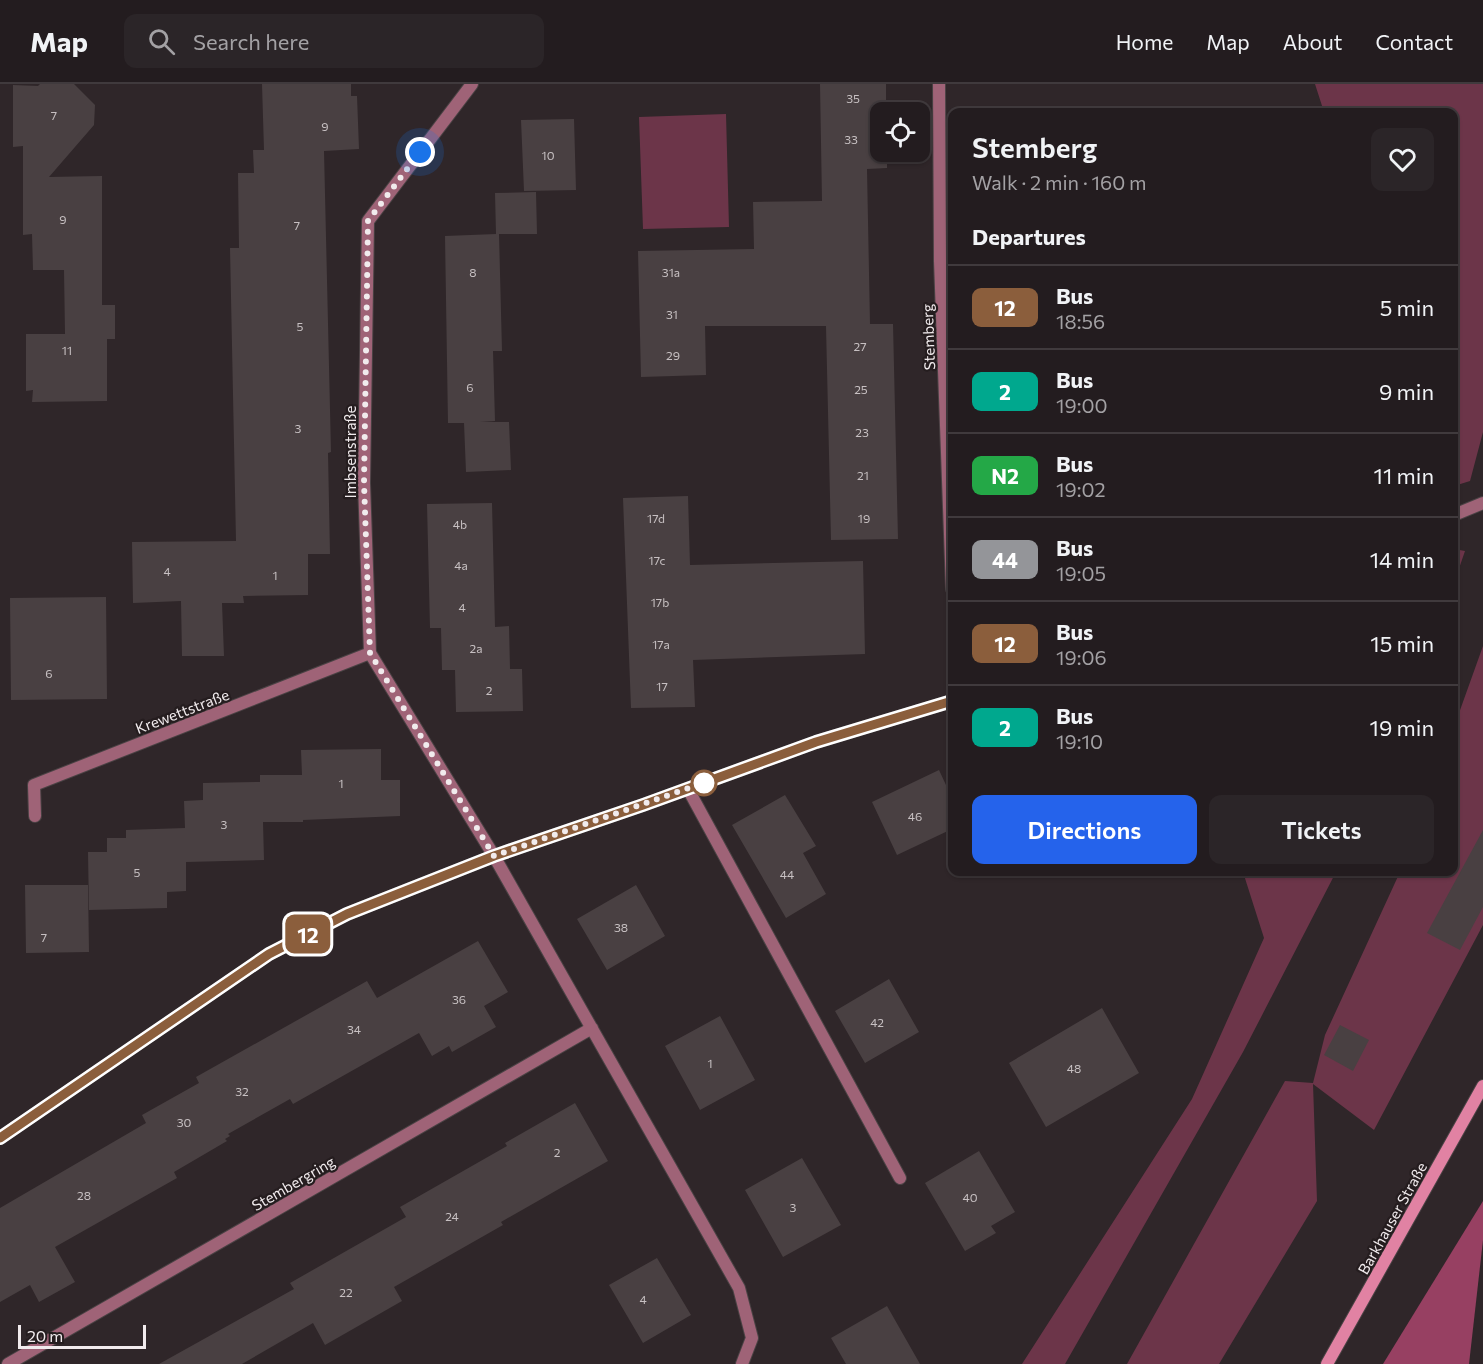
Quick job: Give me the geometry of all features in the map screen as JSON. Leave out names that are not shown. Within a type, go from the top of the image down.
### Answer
[{"type":"street","name":"Imbsenstraße","points":[[472,84],[368,221],[364,483],[370,653],[494,856]]},
{"type":"street","name":"Stemberg","points":[[939,84],[940,261],[948,480]]},
{"type":"street","points":[[1458,513],[1483,503]]},
{"type":"street","name":"Krewettstraße","points":[[35,816],[34,785],[370,653]]},
{"type":"street","points":[[0,1138],[269,954],[347,914],[494,856],[816,742],[948,702]]},
{"type":"street","points":[[688,789],[900,1178]]},
{"type":"street","points":[[494,856],[739,1287],[752,1338],[742,1364]]},
{"type":"street","name":"Stembergring","points":[[8,1364],[592,1028]]},
{"type":"street","name":"Barkhauser Straße","points":[[1327,1364],[1483,1086]]},
{"type":"shaded area","points":[[1315,84],[1483,84],[1483,432],[1470,481],[1458,485],[1458,108],[1323,108]]},
{"type":"shaded area","points":[[726,114],[729,227],[643,229],[639,117]]},
{"type":"shaded area","points":[[1458,550],[1465,551],[1458,571]]},
{"type":"shaded area","points":[[1483,646],[1483,925],[1374,1130],[1313,1084],[1317,1201],[1219,1364],[1127,1364],[1285,1081],[1313,1083],[1325,1035],[1398,876],[1458,876],[1458,716]]},
{"type":"shaded area","points":[[1244,876],[1334,876],[1243,1052],[1065,1364],[1022,1364],[1192,1099],[1264,938]]},
{"type":"shaded area","points":[[1483,1201],[1483,1240],[1469,1364],[1383,1364]]},
{"type":"building","points":[[40,84],[74,84],[95,105],[94,125],[49,177],[102,176],[102,305],[115,305],[115,339],[107,339],[107,401],[32,402],[33,390],[26,391],[26,334],[65,334],[64,270],[33,270],[32,234],[23,235],[23,146],[13,147],[13,85],[38,86]]},
{"type":"building","points":[[262,84],[351,84],[351,96],[357,96],[359,149],[324,151],[331,452],[328,453],[330,554],[308,554],[308,595],[243,596],[244,603],[222,603],[224,656],[182,656],[181,601],[133,603],[132,542],[236,541],[230,248],[239,248],[238,173],[254,173],[253,150],[264,150]]},
{"type":"building","points":[[820,84],[886,84],[886,102],[870,102],[870,162],[887,162],[887,168],[867,169],[870,324],[893,324],[898,539],[831,540],[826,326],[705,326],[706,375],[641,377],[638,251],[754,249],[753,202],[822,201]]},
{"type":"building","points":[[574,119],[576,190],[524,191],[521,120]]},
{"type":"building","points":[[536,192],[537,234],[499,234],[502,351],[493,351],[495,421],[480,422],[509,422],[511,470],[466,472],[464,423],[448,423],[445,236],[496,234],[495,193]]},
{"type":"building","points":[[688,496],[690,565],[863,561],[865,654],[693,660],[695,707],[631,708],[623,498]]},
{"type":"building","points":[[492,503],[495,627],[509,626],[510,669],[522,669],[523,711],[456,712],[455,670],[442,670],[441,628],[430,628],[427,504]]},
{"type":"building","points":[[106,597],[107,699],[11,700],[10,598]]},
{"type":"building","points":[[381,749],[381,780],[400,780],[400,816],[263,822],[264,860],[186,862],[186,891],[167,892],[167,908],[89,910],[88,852],[107,852],[107,838],[126,838],[126,830],[185,828],[184,801],[203,800],[203,783],[260,782],[260,775],[302,775],[301,750]]},
{"type":"building","points":[[939,770],[948,789],[948,831],[897,855],[872,802]]},
{"type":"building","points":[[785,795],[816,846],[803,853],[826,894],[786,918],[732,825]]},
{"type":"building","points":[[1483,830],[1483,907],[1460,950],[1427,933]]},
{"type":"building","points":[[25,885],[88,885],[89,952],[26,953]]},
{"type":"building","points":[[636,885],[665,936],[607,970],[577,919]]},
{"type":"building","points":[[478,941],[508,992],[484,1006],[496,1027],[452,1052],[449,1046],[432,1056],[419,1033],[293,1104],[290,1099],[228,1134],[230,1136],[225,1139],[227,1141],[174,1172],[177,1178],[55,1247],[75,1282],[39,1302],[30,1285],[0,1302],[0,1208],[146,1123],[142,1115],[199,1083],[196,1077],[367,981],[377,998]]},
{"type":"building","points":[[889,979],[919,1032],[865,1063],[835,1011]]},
{"type":"building","points":[[1102,1008],[1139,1073],[1046,1127],[1009,1063]]},
{"type":"building","points":[[720,1016],[755,1080],[700,1110],[665,1046]]},
{"type":"building","points":[[1340,1025],[1369,1040],[1353,1071],[1324,1055]]},
{"type":"building","points":[[575,1103],[608,1161],[501,1222],[503,1225],[394,1287],[402,1301],[325,1345],[313,1323],[242,1364],[159,1364],[294,1289],[290,1283],[406,1217],[400,1207],[507,1146],[505,1143]]},
{"type":"building","points":[[979,1151],[1015,1212],[991,1226],[996,1233],[965,1251],[925,1183]]},
{"type":"building","points":[[802,1158],[841,1225],[783,1257],[745,1190]]},
{"type":"building","points":[[657,1258],[691,1315],[643,1343],[609,1285]]},
{"type":"building","points":[[887,1306],[920,1364],[846,1364],[831,1338]]},
{"type":"bus line","name":"12","points":[[0,1138],[269,954],[347,914],[494,856],[816,742],[948,702]]},
{"type":"route","points":[[420,152],[368,221],[364,483],[370,653],[494,856],[709,781],[704,783]]}]
